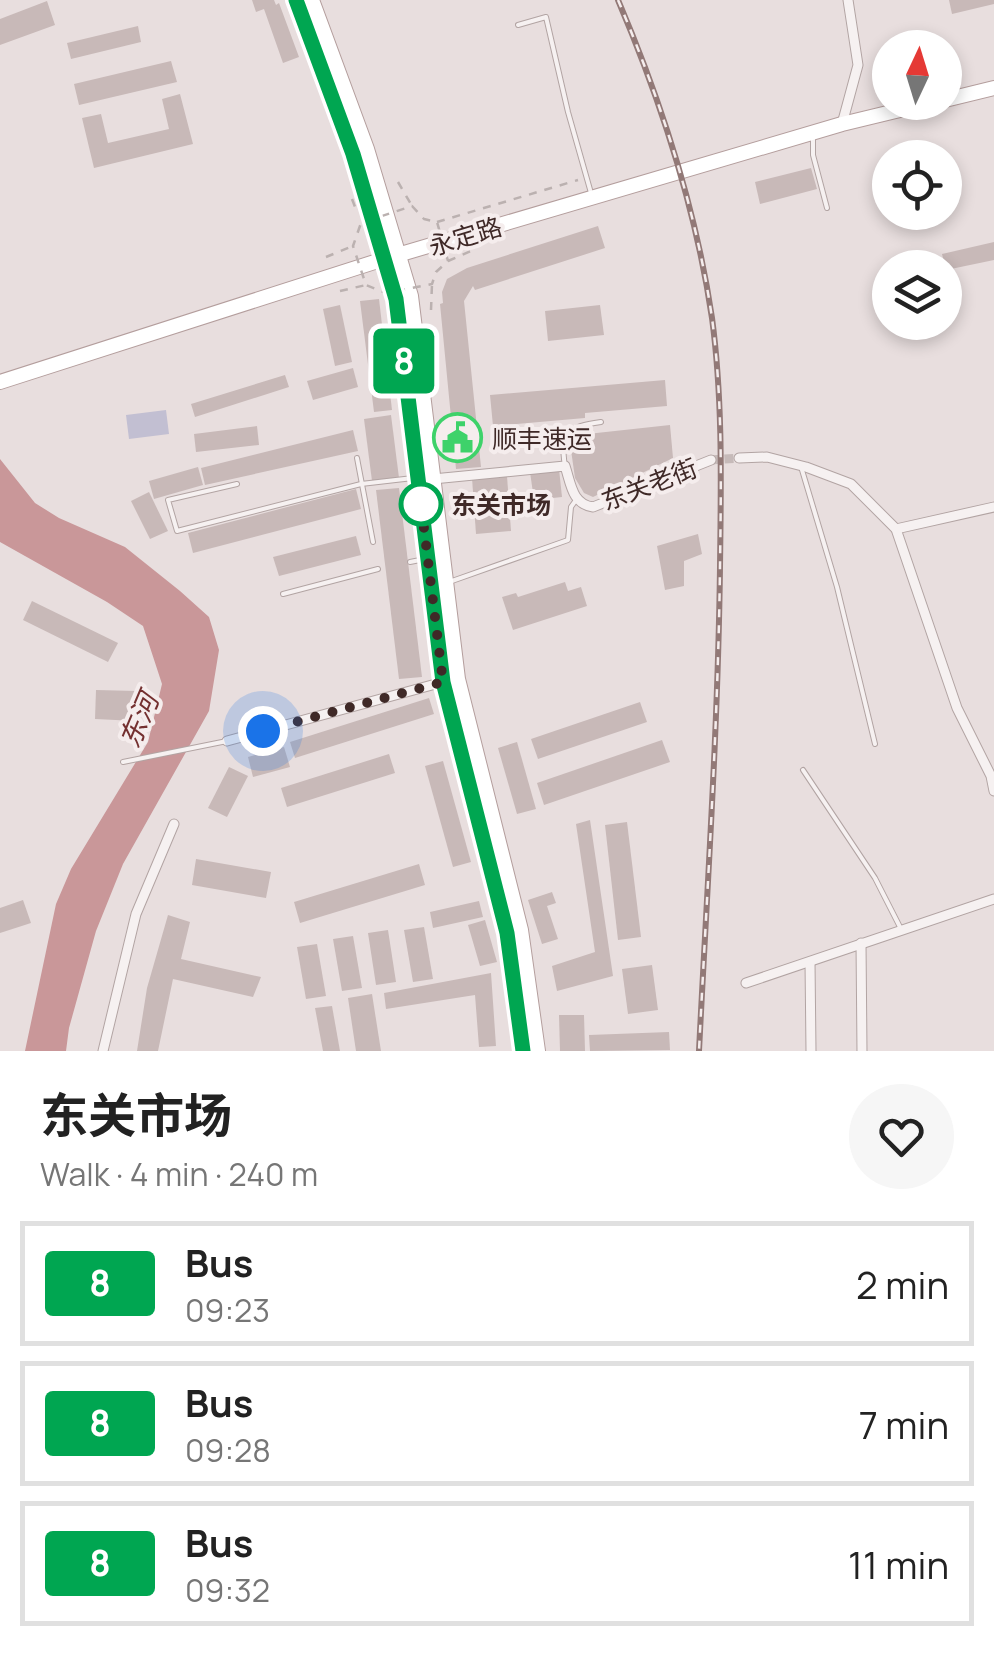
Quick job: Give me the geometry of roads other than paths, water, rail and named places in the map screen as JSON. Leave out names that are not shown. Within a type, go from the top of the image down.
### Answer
[{"type":"main road","points":[[296,0],[392,257]]},
{"type":"main road","points":[[312,0],[368,149],[392,257],[446,582],[458,679],[522,930],[538,1051]]},
{"type":"main road","points":[[962,96],[994,88]]},
{"type":"main road","name":"永定路","points":[[2,381],[392,257],[872,117]]},
{"type":"main road","points":[[426,478],[428,559],[443,682],[507,933],[522,1051]]},
{"type":"street","points":[[842,124],[858,64],[848,0]]},
{"type":"street","points":[[738,458],[767,458],[851,484],[896,529],[957,708],[992,776],[994,791]]},
{"type":"street","name":"东关老街","points":[[566,466],[576,500],[593,507],[712,460]]},
{"type":"street","points":[[426,478],[566,466]]},
{"type":"street","points":[[896,529],[994,507]]},
{"type":"street","points":[[227,741],[443,682]]},
{"type":"street","points":[[103,1051],[136,914],[174,824]]},
{"type":"street","points":[[746,982],[994,899]]},
{"type":"street","points":[[861,943],[862,1051]]},
{"type":"street","points":[[810,962],[811,1051]]},
{"type":"lane","points":[[518,25],[546,17],[593,198]]},
{"type":"lane","points":[[813,132],[812,155],[827,208]]},
{"type":"lane","points":[[566,466],[563,451],[567,432],[572,426],[601,422]]},
{"type":"lane","points":[[357,458],[373,542]]},
{"type":"lane","points":[[801,466],[838,587],[875,744]]},
{"type":"lane","points":[[237,484],[168,500],[178,530],[361,484],[426,478]]},
{"type":"lane","points":[[446,582],[568,540],[571,508],[576,500]]},
{"type":"lane","points":[[410,562],[428,559]]},
{"type":"lane","points":[[283,594],[378,569]]},
{"type":"lane","points":[[124,762],[227,741]]},
{"type":"lane","points":[[804,770],[875,878],[901,929]]},
{"type":"tunnel","points":[[711,460],[739,458]]},
{"type":"railway","points":[[618,0],[649,77],[687,196],[712,318],[718,380],[719,628],[699,1051]]},
{"type":"place","name":"顺丰速运","points":[[457,438]]},
{"type":"place","name":"东关市场","points":[[421,504]]},
{"type":"water label","name":"东河","points":[[138,720]]}]
